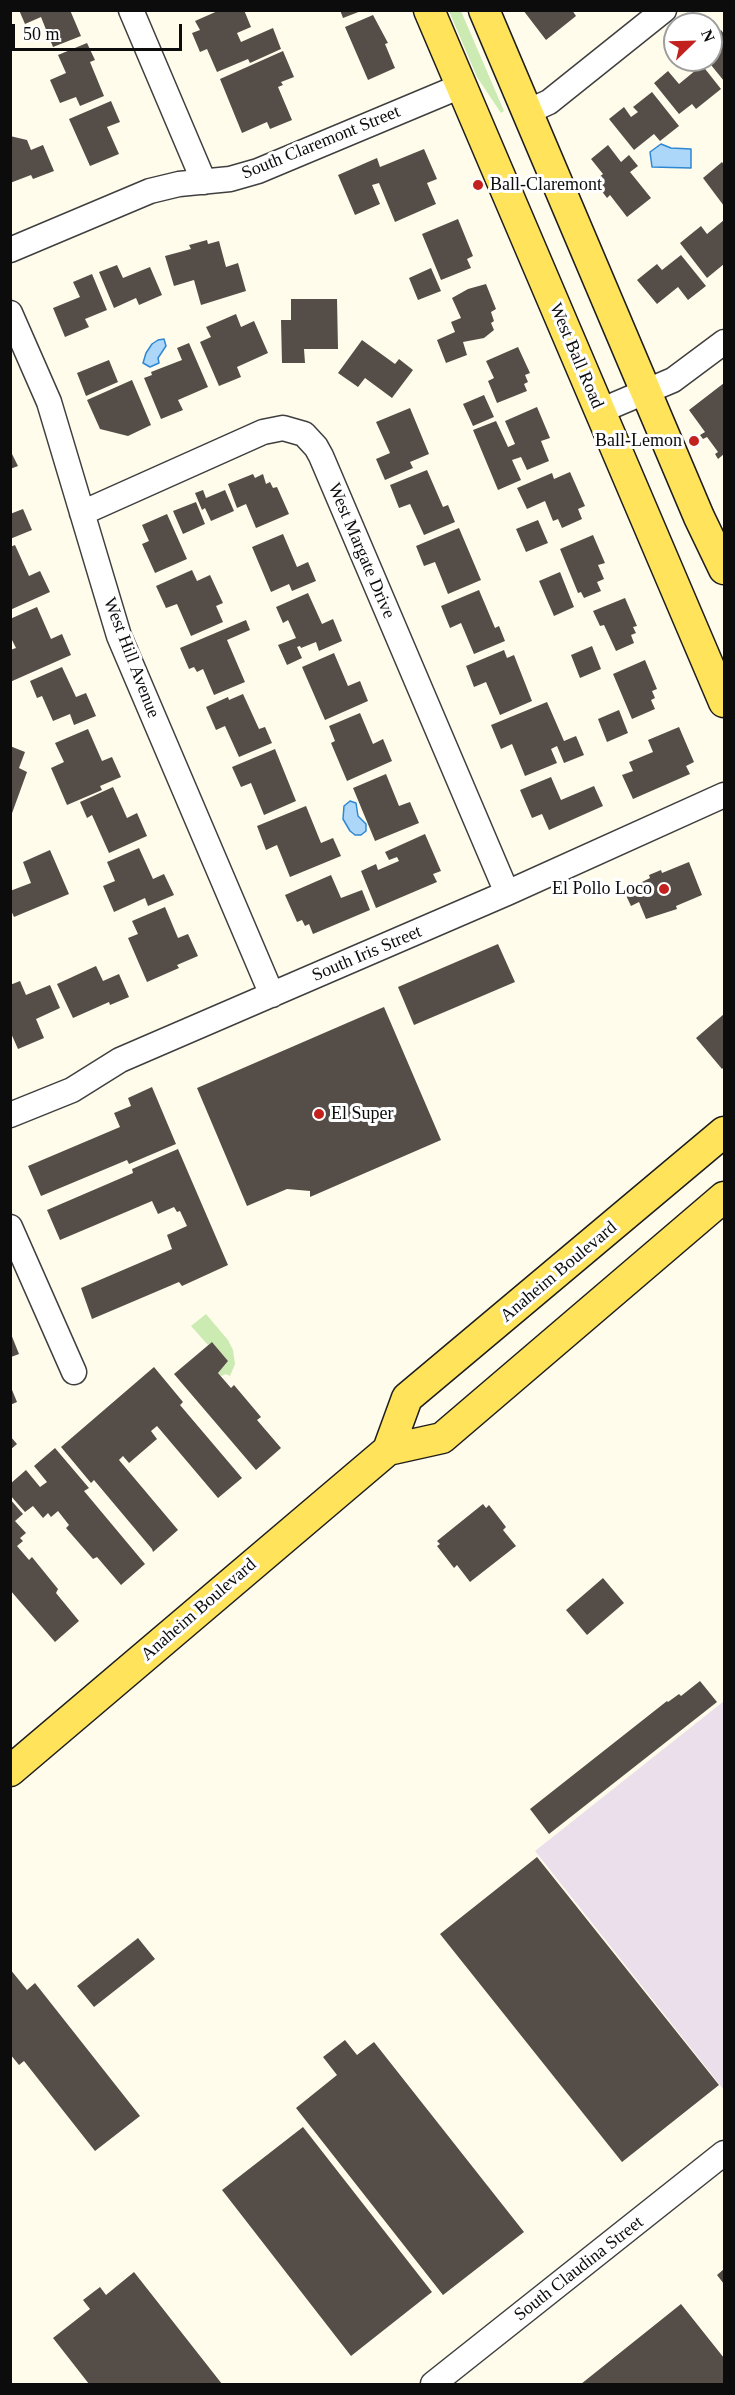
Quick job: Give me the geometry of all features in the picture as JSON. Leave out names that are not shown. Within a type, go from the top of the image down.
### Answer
[{"type":"main road","name":"West Ball Road","points":[[429,10],[724,702]]},
{"type":"main road","points":[[484,10],[699,517],[724,569]]},
{"type":"main road","name":"Anaheim Boulevard","points":[[388,1449],[407,1398],[724,1132]]},
{"type":"main road","name":"Anaheim Boulevard","points":[[10,1771],[388,1449],[442,1438],[724,1197]]},
{"type":"street","points":[[130,10],[204,182]]},
{"type":"street","points":[[527,112],[549,102],[664,10]]},
{"type":"street","name":"South Claremont Street","points":[[10,250],[150,191],[179,184],[230,179],[258,171],[461,86]]},
{"type":"street","name":"West Hill Avenue","points":[[10,313],[49,402],[119,636],[272,995]]},
{"type":"street","points":[[600,411],[673,380],[724,342]]},
{"type":"street","name":"West Margate Drive","points":[[82,513],[263,432],[283,428],[304,434],[321,456],[507,893]]},
{"type":"street","name":"South Iris Street","points":[[10,1115],[72,1090],[120,1060],[507,893],[724,795]]},
{"type":"street","points":[[10,1227],[74,1372]]},
{"type":"street","name":"South Claudina Street","points":[[433,2385],[724,2153]]},
{"type":"shaded area","points":[[724,1701],[724,2090],[535,1851]]},
{"type":"green space","points":[[449,11],[461,11],[504,111],[501,113],[477,77]]},
{"type":"green space","points":[[206,1314],[228,1340],[233,1350],[235,1364],[230,1376],[226,1374],[221,1376],[218,1373],[228,1361],[212,1342],[208,1345],[191,1326]]},
{"type":"water","points":[[661,144],[671,148],[691,149],[691,168],[652,167],[650,152]]},
{"type":"water","points":[[164,339],[166,346],[158,358],[159,363],[150,367],[143,363],[152,344]]},
{"type":"water","points":[[350,801],[356,803],[358,816],[366,824],[366,831],[361,835],[355,835],[350,831],[343,819],[344,806]]},
{"type":"building","points":[[19,10],[70,10],[81,36],[53,47],[41,17],[25,24]]},
{"type":"building","points":[[220,10],[244,10],[251,27],[237,33],[241,42],[273,28],[281,49],[250,63],[248,59],[217,72],[207,49],[200,52],[192,33],[200,30],[195,21]]},
{"type":"building","points":[[340,10],[361,10],[361,11],[343,18]]},
{"type":"building","points":[[523,10],[572,10],[576,16],[546,40]]},
{"type":"building","points":[[373,15],[388,43],[385,44],[395,68],[368,80],[345,27]]},
{"type":"building","points":[[723,33],[724,34],[724,81],[717,72],[723,72]]},
{"type":"building","points":[[87,43],[95,60],[90,62],[104,96],[80,106],[76,97],[60,103],[50,80],[66,73],[58,55]]},
{"type":"building","points":[[283,51],[294,77],[281,82],[283,85],[278,87],[292,120],[270,129],[267,122],[242,133],[220,79]]},
{"type":"building","points":[[669,72],[679,84],[694,72],[708,72],[721,89],[696,109],[692,104],[679,114],[654,83]]},
{"type":"building","points":[[652,92],[679,126],[660,141],[654,134],[634,150],[609,119],[624,107],[631,117],[638,112],[633,107]]},
{"type":"building","points":[[111,101],[120,122],[107,127],[119,154],[90,166],[69,119]]},
{"type":"building","points":[[10,136],[27,140],[31,150],[43,145],[54,171],[33,179],[31,175],[10,183]]},
{"type":"building","points":[[608,145],[621,162],[629,155],[638,166],[630,172],[651,198],[627,217],[610,195],[607,198],[594,181],[603,174],[591,159]]},
{"type":"building","points":[[424,149],[437,179],[427,183],[436,204],[395,222],[379,183],[372,185],[380,204],[355,215],[338,175],[377,158],[380,167]]},
{"type":"building","points":[[722,162],[724,165],[724,206],[703,178]]},
{"type":"building","points":[[458,219],[473,256],[467,259],[471,268],[441,280],[422,234]]},
{"type":"building","points":[[724,220],[724,264],[707,278],[680,243],[701,226],[707,234]]},
{"type":"building","points":[[207,240],[208,244],[219,241],[226,267],[238,263],[246,291],[201,305],[194,280],[174,286],[165,256],[191,249],[189,245]]},
{"type":"building","points":[[681,255],[706,286],[688,300],[678,287],[657,304],[637,280],[657,264],[662,270]]},
{"type":"building","points":[[117,265],[123,278],[150,267],[162,295],[139,305],[136,298],[114,308],[99,272]]},
{"type":"building","points":[[431,268],[441,291],[418,300],[409,278]]},
{"type":"building","points":[[92,274],[107,310],[85,319],[89,327],[65,337],[53,308],[80,297],[73,282]]},
{"type":"building","points":[[486,284],[496,309],[491,312],[494,321],[491,323],[494,330],[484,338],[463,342],[467,355],[446,363],[437,340],[455,332],[451,322],[461,318],[452,298],[468,289]]},
{"type":"building","points":[[291,299],[337,299],[338,349],[304,349],[305,363],[282,363],[281,320],[291,320]]},
{"type":"building","points":[[236,314],[241,327],[254,321],[268,353],[237,367],[241,377],[219,386],[200,342],[211,337],[206,327]]},
{"type":"building","points":[[362,340],[395,364],[399,359],[413,370],[392,398],[365,378],[358,387],[338,373]]},
{"type":"building","points":[[189,343],[208,387],[178,400],[183,410],[161,419],[144,378],[152,375],[151,372],[182,360],[177,348]]},
{"type":"building","points":[[518,347],[530,373],[525,375],[528,382],[524,384],[527,391],[497,403],[488,381],[494,378],[486,361]]},
{"type":"building","points":[[109,360],[118,382],[86,396],[77,373]]},
{"type":"building","points":[[132,380],[151,425],[128,436],[100,429],[87,400]]},
{"type":"building","points":[[724,383],[724,454],[718,459],[715,454],[718,452],[707,437],[703,439],[700,435],[705,432],[689,410]]},
{"type":"building","points":[[484,395],[494,417],[473,426],[463,404]]},
{"type":"building","points":[[537,407],[550,438],[541,441],[549,461],[527,470],[521,457],[512,460],[521,480],[498,490],[473,430],[496,421],[508,447],[515,444],[505,421]]},
{"type":"building","points":[[410,408],[429,454],[410,462],[413,468],[385,480],[376,459],[390,453],[376,422]]},
{"type":"building","points":[[10,450],[18,466],[10,469]]},
{"type":"building","points":[[427,470],[443,507],[448,505],[455,522],[424,535],[410,504],[399,508],[390,485]]},
{"type":"building","points":[[570,472],[585,506],[578,509],[582,519],[562,528],[558,519],[553,521],[545,501],[527,509],[517,488],[552,473],[554,479]]},
{"type":"building","points":[[253,474],[255,478],[263,474],[266,484],[270,482],[273,488],[277,487],[289,514],[256,528],[246,504],[237,508],[228,484]]},
{"type":"building","points":[[203,490],[206,498],[225,490],[234,511],[211,521],[205,508],[202,510],[195,493]]},
{"type":"building","points":[[196,502],[205,524],[183,534],[173,511]]},
{"type":"building","points":[[23,509],[32,530],[10,539],[10,514]]},
{"type":"building","points":[[167,514],[187,559],[155,573],[142,544],[149,541],[142,525]]},
{"type":"building","points":[[538,520],[548,543],[526,552],[516,529]]},
{"type":"building","points":[[459,528],[481,580],[448,594],[435,562],[424,566],[416,546]]},
{"type":"building","points":[[283,534],[297,567],[308,562],[316,581],[292,591],[289,584],[271,592],[252,547]]},
{"type":"building","points":[[593,535],[605,563],[598,565],[604,579],[597,582],[601,591],[584,598],[581,592],[578,593],[560,549]]},
{"type":"building","points":[[15,545],[29,576],[40,571],[50,592],[10,610],[10,547]]},
{"type":"building","points":[[192,570],[197,581],[210,575],[223,603],[216,606],[223,622],[191,636],[177,604],[166,608],[156,586]]},
{"type":"building","points":[[560,572],[574,607],[554,616],[539,581]]},
{"type":"building","points":[[479,590],[495,628],[499,626],[505,641],[474,654],[461,623],[450,628],[441,606]]},
{"type":"building","points":[[308,593],[322,624],[333,619],[342,641],[319,651],[316,642],[301,648],[297,647],[302,658],[287,665],[278,645],[296,638],[288,620],[283,623],[276,607]]},
{"type":"building","points":[[625,598],[637,626],[633,627],[636,633],[631,635],[634,643],[616,651],[604,625],[600,626],[593,611]]},
{"type":"building","points":[[37,607],[51,639],[62,634],[71,655],[10,682],[10,650],[16,648],[10,636],[10,619]]},
{"type":"building","points":[[246,620],[250,630],[227,640],[245,682],[214,695],[203,669],[197,672],[194,667],[189,669],[180,648]]},
{"type":"building","points":[[592,646],[601,669],[580,678],[571,655]]},
{"type":"building","points":[[504,650],[507,658],[514,655],[532,701],[500,715],[486,682],[474,687],[466,666]]},
{"type":"building","points":[[334,653],[348,686],[360,681],[368,701],[325,720],[302,667]]},
{"type":"building","points":[[645,660],[657,689],[652,691],[655,698],[651,700],[655,709],[632,719],[613,674]]},
{"type":"building","points":[[62,667],[76,697],[86,693],[96,716],[74,725],[70,714],[53,721],[42,696],[37,698],[30,681]]},
{"type":"building","points":[[243,694],[259,729],[265,727],[272,743],[239,757],[225,726],[216,730],[206,707],[228,697],[229,700]]},
{"type":"building","points":[[547,702],[564,741],[576,736],[584,755],[564,763],[557,746],[551,749],[557,763],[525,776],[512,744],[501,749],[491,725]]},
{"type":"building","points":[[619,710],[628,733],[607,742],[598,719]]},
{"type":"building","points":[[360,713],[373,744],[383,739],[392,761],[347,781],[331,743],[335,741],[329,726]]},
{"type":"building","points":[[679,727],[694,762],[686,766],[690,774],[633,799],[622,775],[633,771],[629,762],[653,752],[648,740]]},
{"type":"building","points":[[88,729],[102,761],[112,757],[121,777],[100,786],[102,790],[67,805],[51,768],[64,762],[55,743]]},
{"type":"building","points":[[10,746],[25,752],[19,768],[27,772],[11,816]]},
{"type":"building","points":[[275,749],[296,801],[264,815],[251,783],[241,787],[232,767]]},
{"type":"building","points":[[386,774],[399,806],[410,802],[419,823],[375,841],[353,788]]},
{"type":"building","points":[[551,777],[561,800],[594,786],[603,806],[549,830],[542,814],[532,818],[520,790]]},
{"type":"building","points":[[113,787],[127,818],[137,813],[147,836],[109,853],[92,815],[87,818],[80,802]]},
{"type":"building","points":[[306,806],[321,843],[333,838],[341,856],[290,877],[277,845],[266,850],[257,826]]},
{"type":"building","points":[[425,834],[441,871],[433,874],[437,882],[376,908],[361,871],[376,864],[378,870],[399,861],[397,857],[389,860],[385,852]]},
{"type":"building","points":[[139,848],[153,879],[164,874],[174,895],[148,906],[145,898],[114,912],[103,886],[115,881],[107,862]]},
{"type":"building","points":[[50,850],[69,894],[14,917],[10,908],[10,891],[31,883],[23,862]]},
{"type":"building","name":"El Pollo Loco","points":[[689,862],[702,895],[676,906],[677,909],[646,919],[639,902],[631,906],[624,891],[650,878],[649,875],[661,870],[662,873]]},
{"type":"building","points":[[331,875],[341,898],[362,890],[370,910],[313,934],[309,924],[305,926],[302,920],[297,922],[285,895]]},
{"type":"building","points":[[165,907],[178,938],[188,934],[198,956],[177,965],[179,968],[147,982],[128,938],[138,934],[132,921]]},
{"type":"building","points":[[498,944],[515,982],[414,1025],[398,987]]},
{"type":"building","points":[[96,966],[103,981],[119,974],[129,997],[110,1005],[109,1002],[73,1018],[57,984]]},
{"type":"building","points":[[20,981],[26,995],[50,985],[60,1008],[36,1019],[44,1038],[18,1049],[10,1031],[10,985]]},
{"type":"building","name":"El Super","points":[[384,1007],[441,1140],[310,1197],[310,1191],[287,1189],[247,1206],[197,1088]]},
{"type":"building","points":[[724,1014],[724,1067],[722,1069],[696,1038]]},
{"type":"building","points":[[152,1087],[176,1144],[129,1164],[127,1160],[41,1196],[28,1166],[120,1127],[114,1113],[131,1106],[128,1098]]},
{"type":"building","points":[[178,1149],[228,1265],[182,1286],[179,1282],[92,1319],[81,1288],[172,1249],[167,1235],[187,1226],[180,1211],[177,1212],[174,1207],[158,1214],[152,1201],[60,1240],[47,1210],[133,1173],[132,1169]]},
{"type":"building","points":[[11,1334],[19,1354],[11,1357]]},
{"type":"building","points":[[212,1342],[228,1361],[218,1373],[231,1388],[234,1385],[261,1417],[257,1420],[281,1448],[256,1470],[174,1374]]},
{"type":"building","points":[[154,1367],[183,1402],[180,1405],[242,1478],[218,1498],[157,1426],[151,1431],[157,1439],[129,1463],[123,1456],[119,1460],[178,1530],[153,1552],[94,1480],[91,1483],[61,1447]]},
{"type":"building","points":[[10,1385],[17,1402],[10,1405]]},
{"type":"building","points":[[10,1436],[17,1444],[10,1450]]},
{"type":"building","points":[[55,1448],[89,1488],[84,1491],[145,1564],[121,1585],[97,1557],[93,1559],[66,1528],[69,1525],[58,1511],[51,1517],[48,1513],[43,1518],[33,1506],[25,1512],[10,1495],[10,1484],[26,1470],[40,1487],[47,1482],[34,1466]]},
{"type":"building","points":[[10,1499],[23,1514],[15,1521],[26,1533],[20,1538],[23,1541],[17,1546],[29,1560],[32,1557],[58,1589],[56,1593],[79,1621],[55,1642],[10,1590]]},
{"type":"building","points":[[483,1504],[486,1508],[489,1505],[506,1527],[503,1530],[516,1546],[470,1582],[457,1565],[454,1568],[437,1546],[440,1544],[437,1541]]},
{"type":"building","points":[[603,1578],[624,1603],[587,1635],[566,1610]]},
{"type":"building","points":[[700,1681],[717,1702],[549,1834],[530,1809],[667,1701],[679,1694],[681,1696]]},
{"type":"building","points":[[537,1857],[719,2085],[622,2162],[440,1934]]},
{"type":"building","points":[[138,1938],[155,1959],[94,2007],[77,1986]]},
{"type":"building","points":[[10,1969],[27,1990],[35,1983],[140,2116],[95,2151],[24,2061],[19,2065],[10,2054]]},
{"type":"building","points":[[345,2040],[357,2055],[374,2042],[524,2232],[443,2295],[296,2108],[337,2075],[323,2057]]},
{"type":"building","points":[[303,2127],[432,2292],[351,2356],[222,2190]]},
{"type":"building","points":[[724,2269],[724,2284],[717,2275]]},
{"type":"building","points":[[134,2272],[222,2384],[89,2384],[53,2338],[90,2309],[83,2300],[100,2287],[106,2295]]},
{"type":"building","points":[[681,2304],[724,2358],[724,2384],[581,2384]]},
{"type":"place","name":"Ball-Claremont","points":[[478,185]]},
{"type":"place","name":"Ball-Lemon","points":[[694,441]]},
{"type":"place","name":"El Pollo Loco","points":[[664,889]]},
{"type":"place","name":"El Super","points":[[319,1114]]}]
